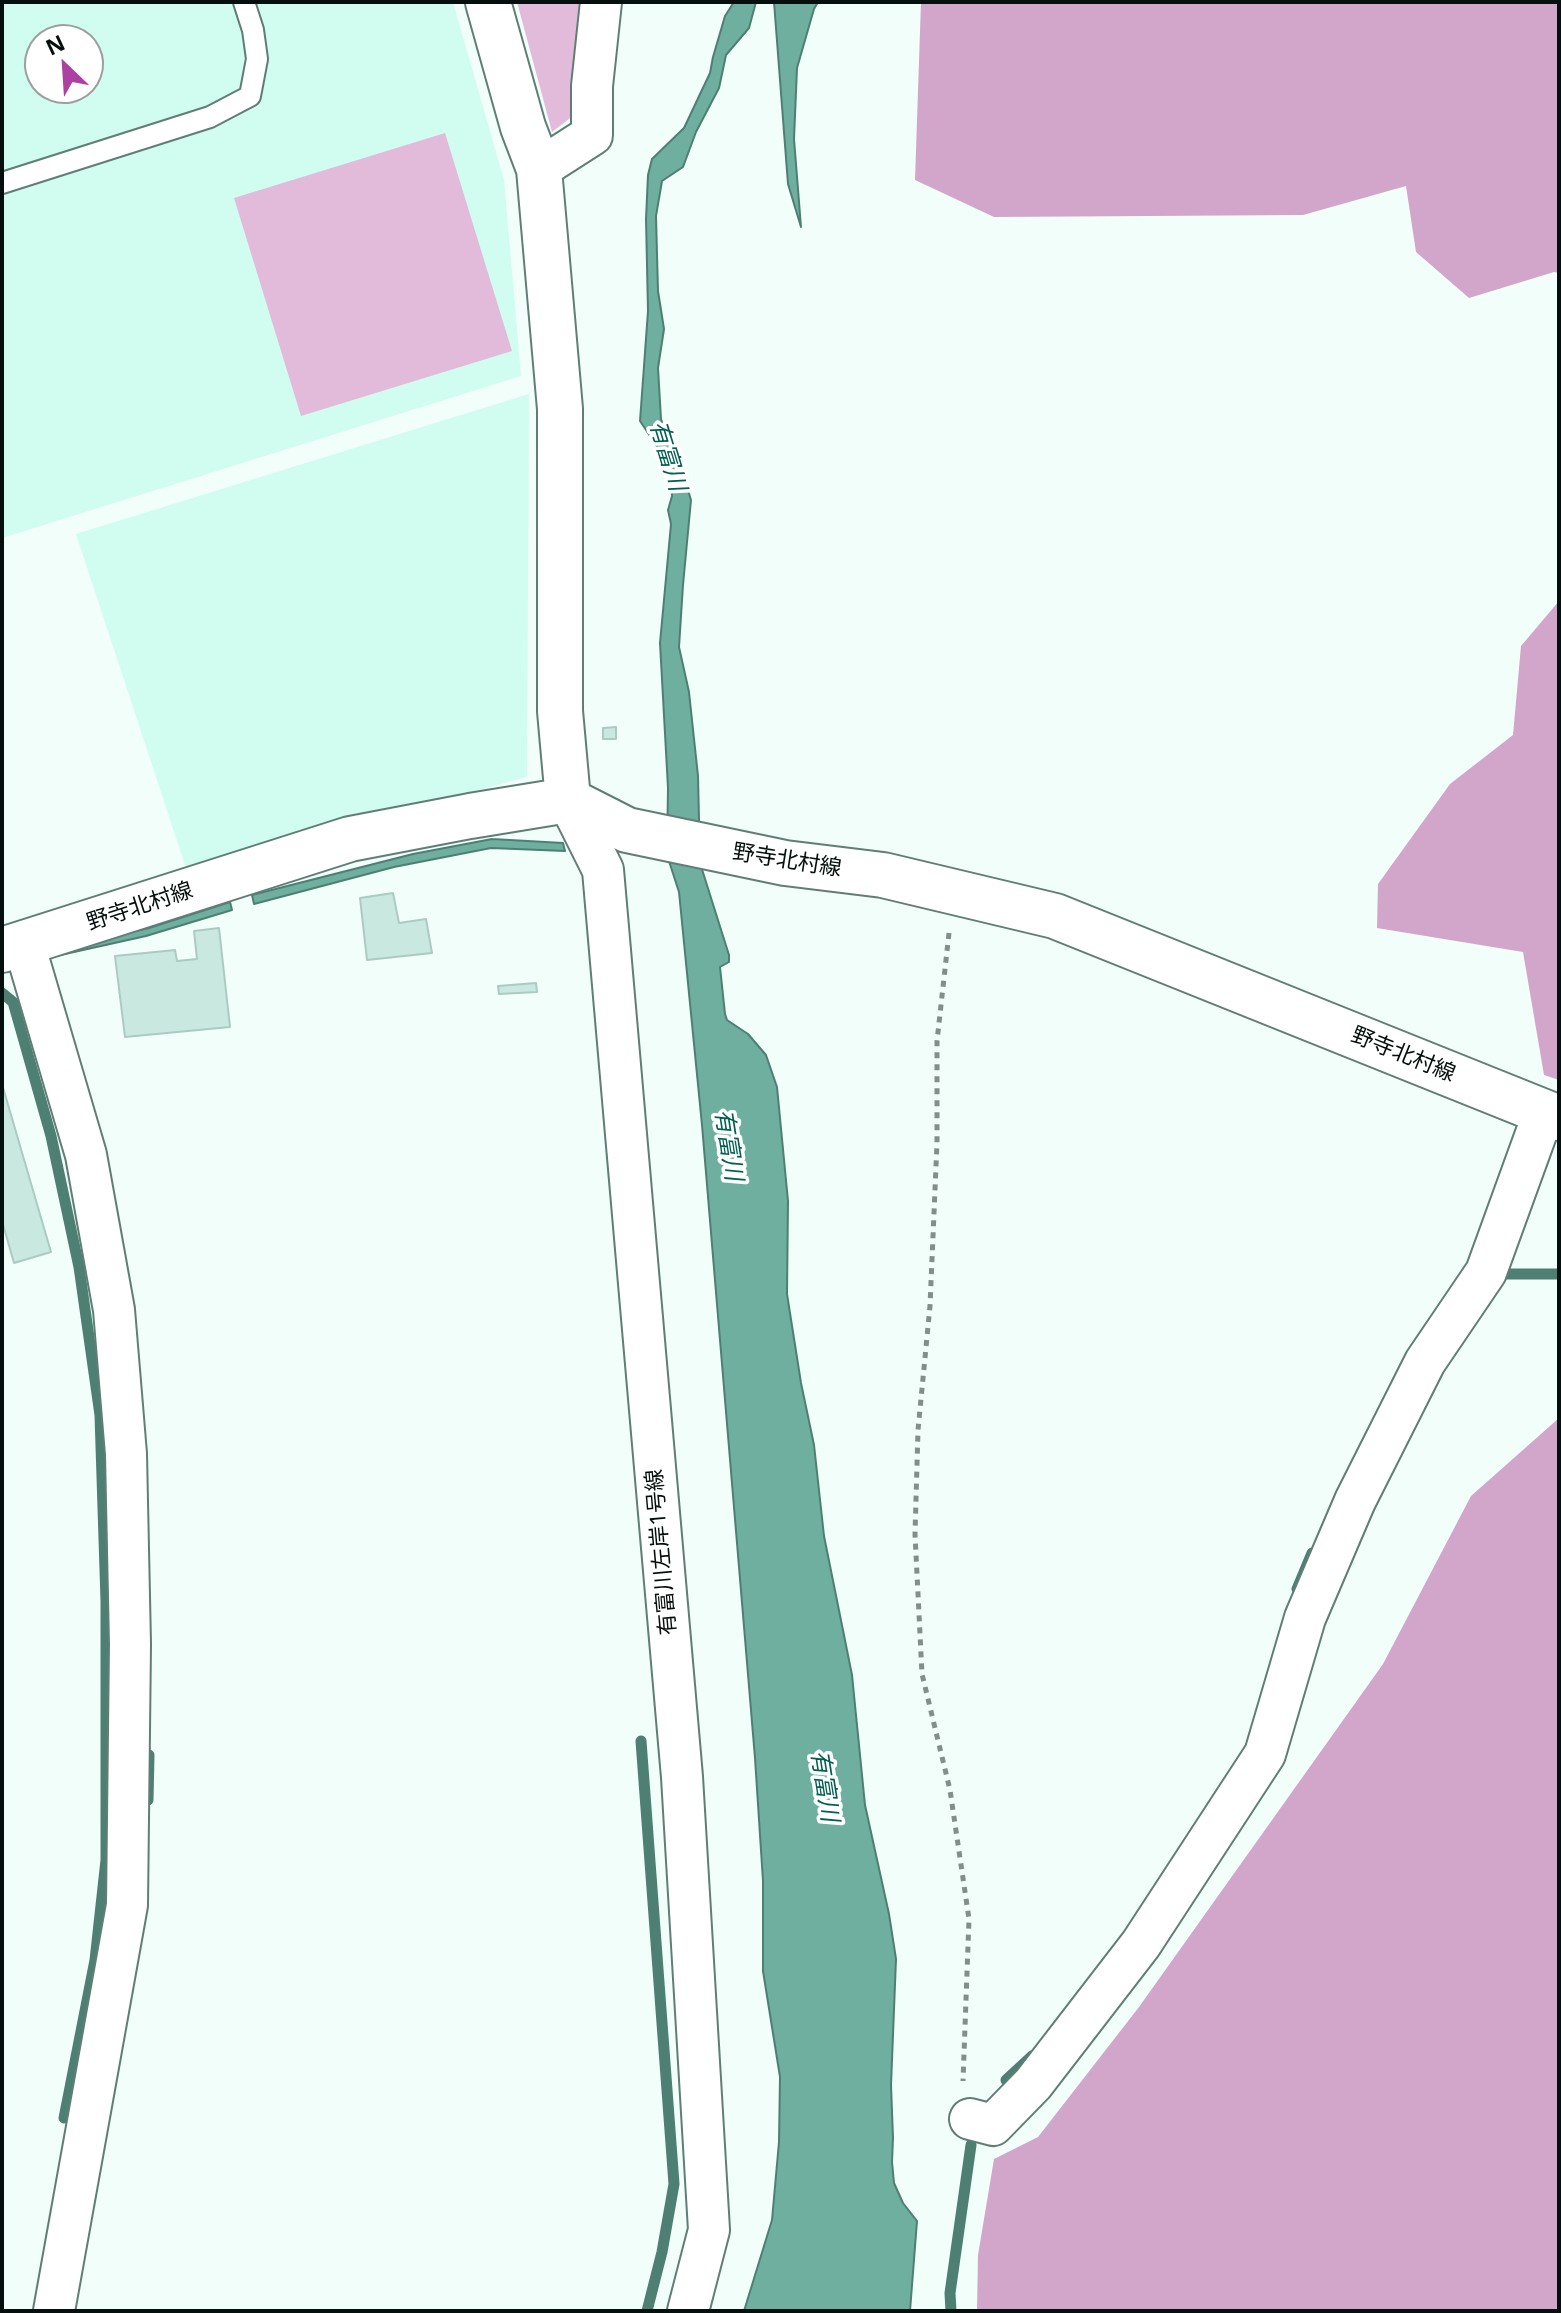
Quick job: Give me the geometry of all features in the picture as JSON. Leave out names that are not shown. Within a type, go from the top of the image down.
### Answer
[{"type":"street","points":[[488,2],[523,127],[539,169],[560,409],[560,711],[568,800]]},
{"type":"street","points":[[539,169],[592,135],[592,86],[601,2]]},
{"type":"street","name":"野寺北村線","points":[[13,947],[350,839],[568,800],[627,830],[785,863],[883,875],[1055,916],[1551,1115]]},
{"type":"street","name":"有富川左岸1号線","points":[[568,800],[603,870],[682,1777],[709,2230],[688,2311]]},
{"type":"street","points":[[13,947],[86,1155],[114,1310],[126,1485],[130,1644],[127,1905],[54,2311]]},
{"type":"street","points":[[970,2119],[993,2125],[1033,2084],[1141,1944],[1265,1754],[1305,1618],[1355,1501],[1425,1362],[1486,1272],[1551,1115]]},
{"type":"lane","points":[[2,183],[210,117],[250,96],[257,59],[253,30],[244,2]]},
{"type":"path","points":[[954,892],[937,1041],[937,1158],[930,1306],[918,1430],[915,1534],[922,1674],[950,1790],[969,1919],[962,2106],[970,2119]]},
{"type":"shaded area","points":[[2,2],[453,2],[504,180],[521,376],[2,538]]},
{"type":"shaded area","points":[[517,2],[596,2],[578,112],[552,132]]},
{"type":"shaded area","points":[[921,2],[1559,2],[1559,273],[1469,298],[1416,252],[1406,186],[1303,215],[994,217],[915,180]]},
{"type":"shaded area","points":[[445,133],[512,351],[301,416],[234,198]]},
{"type":"shaded area","points":[[529,394],[527,777],[186,868],[76,534]]},
{"type":"shaded area","points":[[1559,601],[1559,1080],[1544,1075],[1523,952],[1377,928],[1378,884],[1450,784],[1513,735],[1521,646]]},
{"type":"shaded area","points":[[1559,1418],[1559,2311],[977,2311],[978,2255],[994,2159],[1038,2137],[1139,2007],[1383,1664],[1471,1496]]},
{"type":"water","name":"有富川","points":[[734,2],[756,2],[749,28],[726,55],[719,88],[696,132],[683,167],[662,181],[656,216],[658,291],[664,329],[658,368],[661,419],[691,500],[679,647],[689,692],[698,776],[700,863],[729,955],[729,962],[720,967],[727,1020],[748,1034],[766,1055],[777,1087],[788,1201],[787,1294],[814,1445],[824,1536],[852,1675],[865,1805],[896,1959],[891,2085],[892,2162],[894,2183],[903,2203],[917,2221],[910,2311],[744,2311],[772,2220],[779,2142],[780,2077],[763,1971],[763,1881],[755,1758],[702,1125],[679,892],[667,855],[668,788],[660,643],[671,524],[668,510],[672,496],[671,476],[664,457],[640,421],[648,311],[648,175],[652,159],[684,128],[710,73],[725,16]]},
{"type":"water","points":[[774,2],[818,2],[797,68],[794,139],[801,227],[788,184]]},
{"type":"water","points":[[492,839],[563,843],[565,851],[491,848],[394,867],[254,904],[252,895],[413,854]]},
{"type":"water","points":[[230,902],[232,910],[146,936],[56,956],[54,950],[149,928]]},
{"type":"building","points":[[616,727],[616,739],[603,739],[603,728]]},
{"type":"building","points":[[393,893],[399,923],[426,919],[432,953],[367,960],[360,898]]},
{"type":"building","points":[[219,928],[230,1027],[125,1037],[115,956],[175,950],[177,961],[197,959],[194,931]]},
{"type":"building","points":[[536,983],[537,992],[499,994],[498,986]]},
{"type":"building","points":[[2,1084],[51,1252],[14,1263],[2,1221]]},
{"type":"waterway","points":[[2,993],[13,1002],[51,1136],[79,1267],[100,1415],[106,1601],[106,1860],[95,1960],[64,2118]]},
{"type":"waterway","points":[[1504,1274],[1559,1274]]},
{"type":"waterway","points":[[1297,1589],[1312,1553]]},
{"type":"waterway","points":[[641,1741],[674,2184],[662,2252],[647,2311]]},
{"type":"waterway","points":[[148,1800],[149,1755]]},
{"type":"waterway","points":[[1006,2080],[1032,2056]]},
{"type":"waterway","points":[[951,2311],[950,2293],[971,2145]]}]
